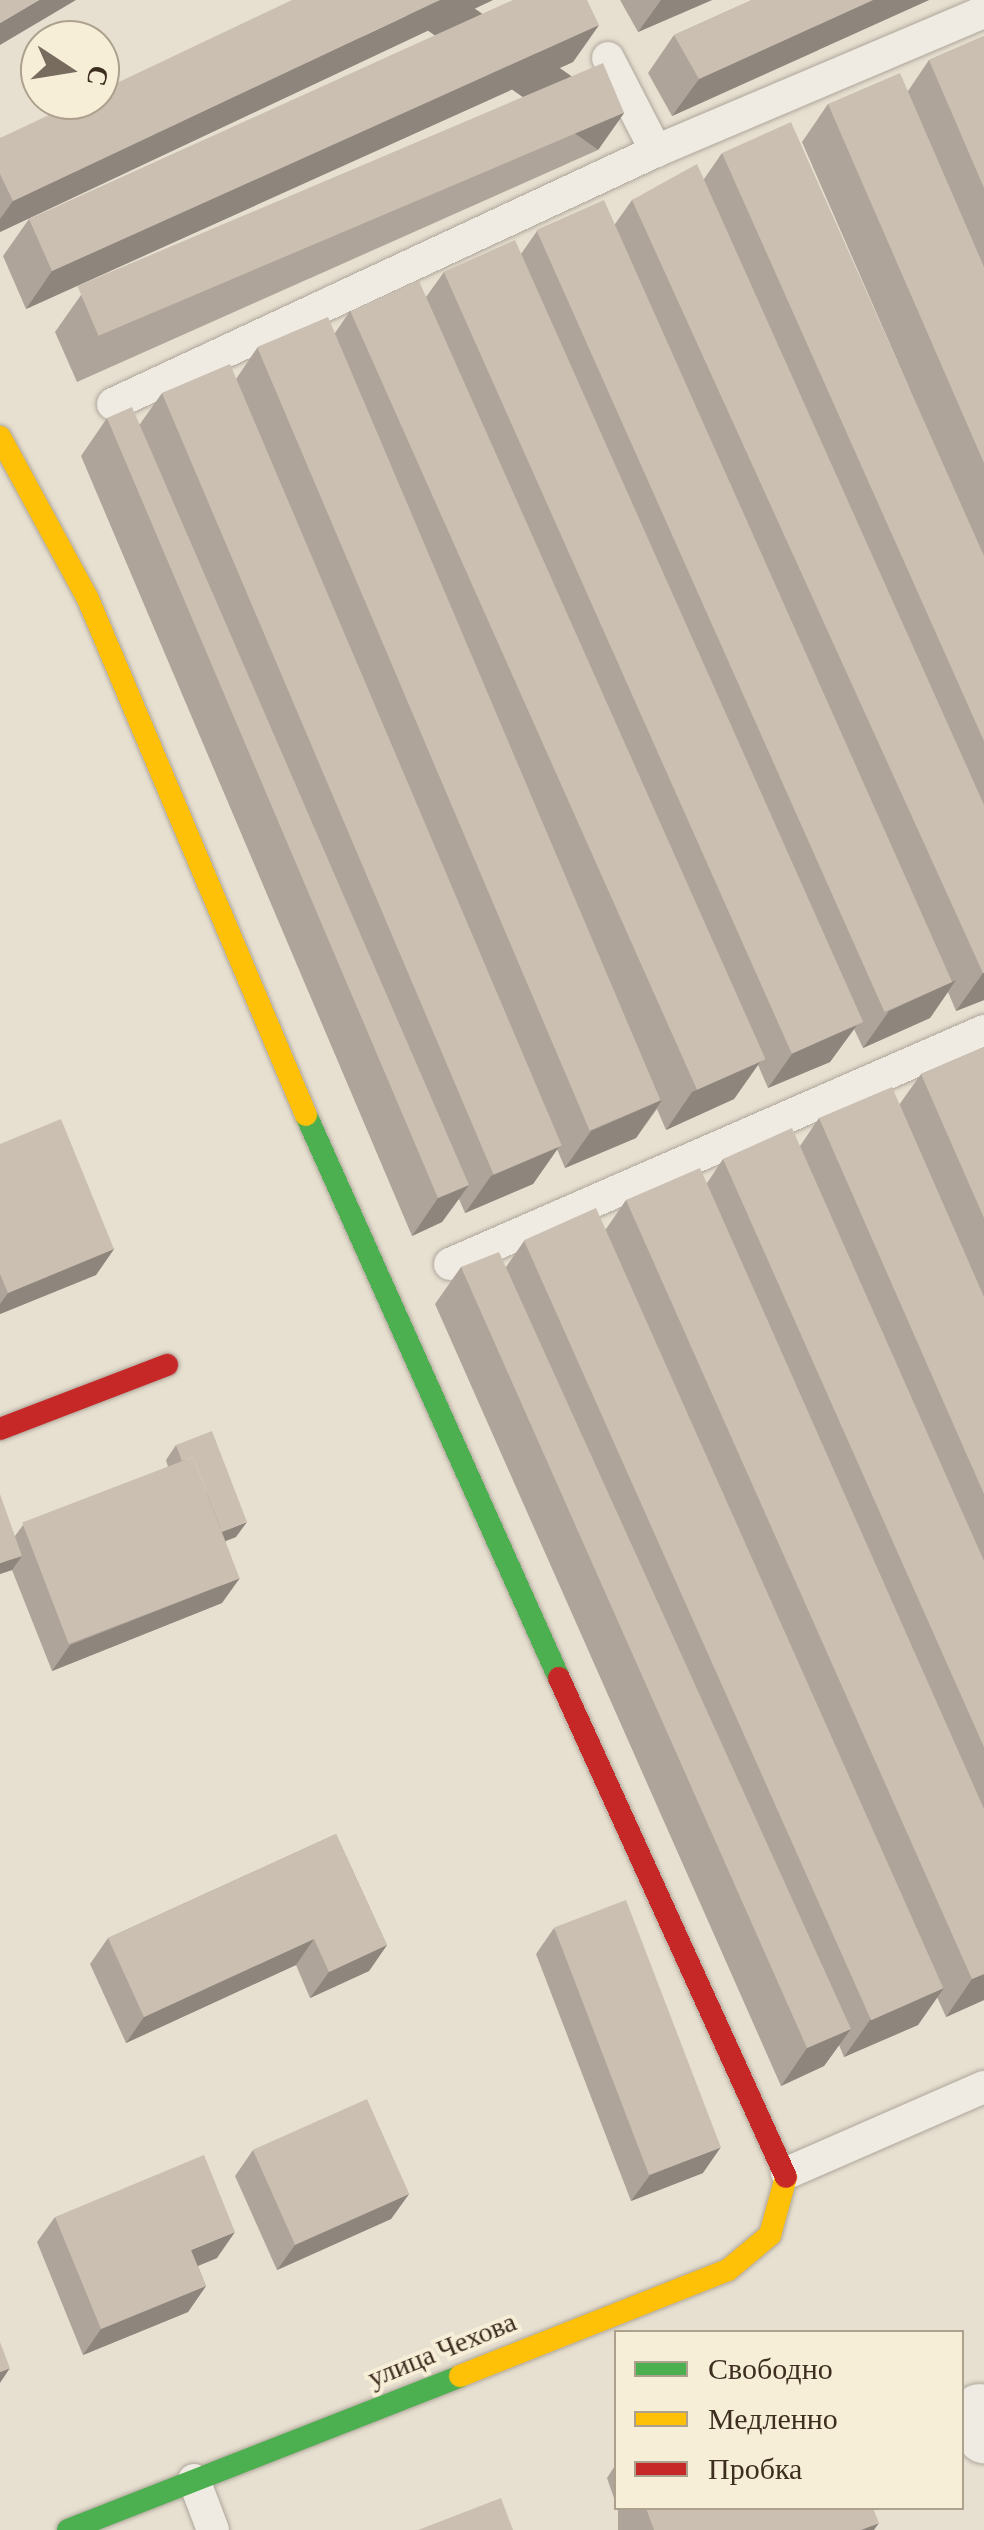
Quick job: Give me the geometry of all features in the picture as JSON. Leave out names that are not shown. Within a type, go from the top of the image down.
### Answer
[{"type":"street","points":[[0,437],[88,599],[374,1277],[787,2173]]},
{"type":"street","points":[[0,1429],[167,1366]]},
{"type":"street","name":"улица Чехова","points":[[68,2530],[728,2270],[770,2235],[787,2173]]},
{"type":"lane","points":[[113,404],[656,151],[984,12]]},
{"type":"lane","points":[[608,58],[656,151]]},
{"type":"lane","points":[[450,1264],[984,1031]]},
{"type":"lane","points":[[787,2173],[984,2087]]},
{"type":"lane","points":[[194,2480],[213,2530]]},
{"type":"building","points":[[0,0],[39,0],[0,23]]},
{"type":"building","points":[[292,0],[440,0],[13,201],[0,174],[0,138],[38,120],[120,120],[120,82]]},
{"type":"building","points":[[513,0],[587,0],[599,25],[52,271],[29,219]]},
{"type":"building","points":[[752,0],[873,0],[699,79],[674,35]]},
{"type":"building","points":[[984,36],[984,188],[929,60]]},
{"type":"building","points":[[603,63],[624,113],[98,336],[77,286]]},
{"type":"building","points":[[900,73],[984,267],[984,463],[828,104]]},
{"type":"building","points":[[791,122],[984,556],[984,741],[722,153]]},
{"type":"building","points":[[697,164],[984,805],[984,973],[632,200]]},
{"type":"building","points":[[604,200],[952,982],[885,1012],[536,230]]},
{"type":"building","points":[[515,240],[863,1022],[792,1054],[444,272]]},
{"type":"building","points":[[419,281],[766,1059],[697,1090],[350,312]]},
{"type":"building","points":[[328,317],[661,1100],[590,1130],[257,347]]},
{"type":"building","points":[[230,364],[562,1146],[494,1174],[162,393]]},
{"type":"building","points":[[132,407],[469,1185],[438,1198],[107,418]]},
{"type":"building","points":[[984,1047],[984,1218],[921,1074]]},
{"type":"building","points":[[892,1087],[984,1297],[984,1494],[819,1118]]},
{"type":"building","points":[[61,1119],[114,1249],[8,1293],[0,1274],[0,1144]]},
{"type":"building","points":[[792,1128],[984,1561],[984,1747],[723,1159]]},
{"type":"building","points":[[700,1168],[984,1809],[984,1974],[972,1979],[626,1200]]},
{"type":"building","points":[[596,1208],[943,1988],[871,2020],[524,1240]]},
{"type":"building","points":[[499,1252],[851,2029],[807,2048],[461,1267]]},
{"type":"building","points":[[212,1431],[247,1522],[222,1532],[193,1457],[182,1461],[176,1445]]},
{"type":"building","points":[[193,1457],[240,1578],[69,1644],[22,1523]]},
{"type":"building","points":[[0,1494],[22,1556],[0,1563]]},
{"type":"building","points":[[336,1834],[387,1945],[329,1972],[314,1939],[144,2017],[108,1938]]},
{"type":"building","points":[[626,1900],[721,2147],[649,2175],[554,1928]]},
{"type":"building","points":[[367,2099],[409,2194],[295,2245],[253,2150]]},
{"type":"building","points":[[204,2155],[235,2232],[191,2250],[206,2286],[101,2329],[55,2217]]},
{"type":"building","points":[[0,2342],[10,2368],[0,2372]]},
{"type":"building","points":[[501,2498],[513,2530],[418,2530]]},
{"type":"building","points":[[647,2510],[874,2510],[879,2523],[861,2530],[654,2530]]},
{"type":"traffic: fast","points":[[306,1115],[559,1678]]},
{"type":"traffic: fast","points":[[68,2530],[460,2376]]},
{"type":"traffic: slow","points":[[0,437],[88,599],[306,1115]]},
{"type":"traffic: slow","points":[[460,2376],[728,2270],[770,2235],[786,2177]]},
{"type":"traffic: jam","points":[[0,1429],[167,1365]]},
{"type":"traffic: jam","points":[[559,1678],[786,2177]]}]
